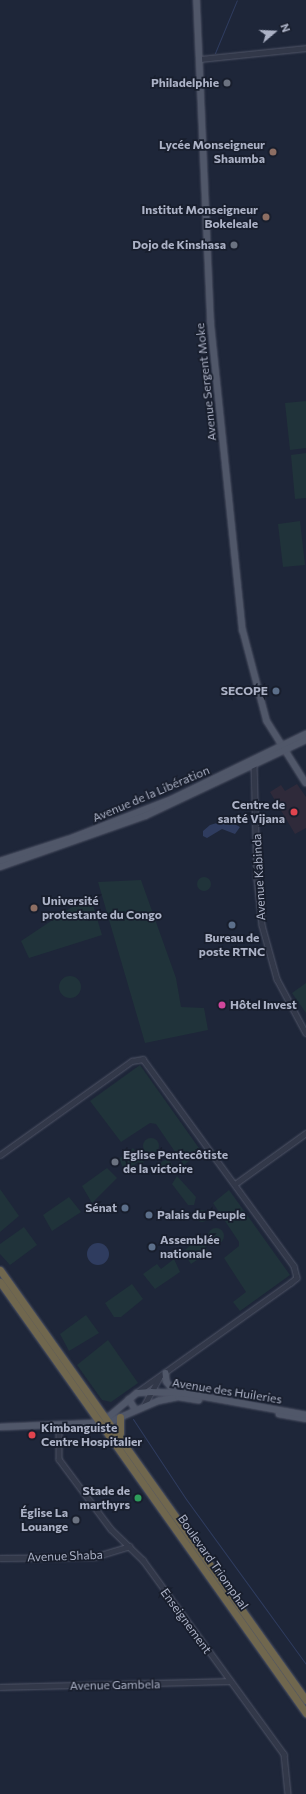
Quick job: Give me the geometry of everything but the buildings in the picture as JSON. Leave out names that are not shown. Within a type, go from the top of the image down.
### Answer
[{"type":"highway","name":"Boulevard Triomphal","points":[[0,1270],[306,1713]]},
{"type":"highway","name":"Boulevard Triomphal","points":[[0,1282],[104,1422],[124,1443],[306,1700]]},
{"type":"highway","points":[[120,1417],[118,1426],[124,1443]]},
{"type":"main road","name":"Avenue Sergent Moke","points":[[197,0],[211,322],[243,630],[262,709],[283,750],[306,783]]},
{"type":"main road","name":"Avenue de la Libération","points":[[0,867],[145,816],[255,767],[306,734]]},
{"type":"main road","name":"Avenue de la Libération","points":[[0,861],[127,817],[254,760],[306,740]]},
{"type":"main road","points":[[166,1373],[166,1382],[175,1392]]},
{"type":"main road","name":"Avenue des Huileries","points":[[137,1393],[175,1392],[306,1419]]},
{"type":"main road","points":[[104,1422],[137,1393]]},
{"type":"main road","name":"Avenue des Huileries","points":[[59,1427],[104,1422],[171,1398],[195,1397],[306,1415]]},
{"type":"main road","points":[[129,1399],[136,1410]]},
{"type":"main road","points":[[0,1427],[59,1427]]},
{"type":"main road","points":[[0,1430],[59,1427]]},
{"type":"street","points":[[200,59],[306,48]]},
{"type":"street","name":"Avenue Kabinda","points":[[254,760],[257,879],[262,925],[277,979],[306,1033]]},
{"type":"street","points":[[0,1155],[140,1058],[146,1061],[294,1266],[297,1278],[137,1393]]},
{"type":"street","points":[[235,1184],[306,1133]]},
{"type":"street","points":[[143,1407],[159,1378]]},
{"type":"street","name":"Enseignement","points":[[59,1427],[60,1459],[111,1529],[129,1546],[284,1754],[288,1794]]},
{"type":"street","name":"Avenue Shaba","points":[[0,1558],[94,1557],[129,1546]]},
{"type":"street","name":"Avenue Gambela","points":[[0,1687],[230,1681]]},
{"type":"shaded area","points":[[306,401],[306,448],[290,450],[285,403]]},
{"type":"shaded area","points":[[306,453],[306,498],[295,499],[291,455]]},
{"type":"shaded area","points":[[300,521],[305,565],[283,567],[278,524]]},
{"type":"shaded area","name":"Centre de santé Vijana","points":[[297,784],[306,797],[306,828],[295,834],[270,792],[281,785],[285,791]]},
{"type":"shaded area","points":[[201,877],[207,877],[211,881],[211,887],[207,891],[201,891],[197,887],[197,881]]},
{"type":"shaded area","points":[[141,880],[176,978],[181,1007],[204,1008],[208,1030],[145,1043],[98,882]]},
{"type":"shaded area","points":[[90,895],[102,935],[29,958],[21,941]]},
{"type":"shaded area","points":[[70,976],[78,979],[81,987],[78,995],[70,998],[62,995],[59,987],[62,979]]},
{"type":"shaded area","points":[[306,983],[306,1013],[292,993]]},
{"type":"shaded area","points":[[140,1065],[201,1151],[184,1165],[156,1124],[150,1123],[121,1142],[90,1101]]},
{"type":"shaded area","points":[[151,1138],[157,1140],[159,1146],[157,1152],[151,1154],[145,1152],[143,1146],[145,1140]]},
{"type":"shaded area","points":[[133,1148],[144,1162],[141,1166],[138,1162],[125,1172],[119,1159]]},
{"type":"shaded area","points":[[168,1160],[171,1161],[171,1171],[164,1172],[161,1171],[160,1164],[161,1161]]},
{"type":"shaded area","points":[[107,1168],[117,1178],[92,1203],[82,1186]]},
{"type":"shaded area","points":[[177,1176],[196,1197],[194,1205],[188,1205],[172,1184]]},
{"type":"shaded area","points":[[0,1189],[19,1216],[0,1232]]},
{"type":"shaded area","points":[[229,1190],[290,1275],[240,1311],[233,1302],[246,1292],[224,1258],[239,1246],[239,1242],[213,1203]]},
{"type":"shaded area","points":[[69,1197],[81,1212],[52,1231],[43,1215]]},
{"type":"shaded area","points":[[204,1210],[207,1211],[207,1221],[200,1222],[197,1221],[196,1214],[197,1211]]},
{"type":"shaded area","points":[[24,1227],[37,1245],[10,1265],[0,1254],[0,1244]]},
{"type":"shaded area","points":[[216,1228],[222,1230],[224,1236],[222,1242],[216,1244],[210,1242],[208,1236],[210,1230]]},
{"type":"shaded area","points":[[199,1237],[209,1252],[191,1264],[183,1252]]},
{"type":"shaded area","points":[[174,1259],[180,1272],[155,1289],[143,1274],[157,1264],[161,1269]]},
{"type":"shaded area","points":[[132,1284],[143,1299],[121,1317],[114,1317],[105,1303]]},
{"type":"shaded area","points":[[86,1315],[99,1333],[69,1351],[60,1334]]},
{"type":"shaded area","points":[[108,1340],[138,1383],[111,1402],[102,1400],[77,1365]]},
{"type":"water","points":[[227,820],[240,827],[235,834],[222,829],[207,838],[203,836],[203,831],[210,825]]},
{"type":"water","points":[[94,1243],[102,1243],[109,1250],[109,1258],[102,1265],[94,1265],[87,1258],[87,1250]]},
{"type":"waterway","points":[[215,53],[237,0]]},
{"type":"waterway","points":[[133,1419],[186,1499],[306,1664]]},
{"type":"place","name":"Philadelphie","points":[[227,83]]},
{"type":"place","name":"Lycée Monseigneur Shaumba","points":[[273,152]]},
{"type":"place","name":"Institut Monseigneur Bokeleale","points":[[266,217]]},
{"type":"place","name":"Dojo de Kinshasa","points":[[234,245]]},
{"type":"place","name":"SECOPE","points":[[276,691]]},
{"type":"place","name":"Centre de santé Vijana","points":[[294,812]]},
{"type":"place","name":"Université protestante du Congo","points":[[34,908]]},
{"type":"place","name":"Bureau de poste RTNC","points":[[232,925]]},
{"type":"place","name":"Hôtel Invest","points":[[222,1005]]},
{"type":"place","name":"Eglise Pentecôtiste de la victoire","points":[[115,1162]]},
{"type":"place","name":"Sénat","points":[[125,1208]]},
{"type":"place","name":"Palais du Peuple","points":[[149,1215]]},
{"type":"place","name":"Assemblée nationale","points":[[152,1247]]},
{"type":"place","name":"Kimbanguiste Centre Hospitalier","points":[[32,1435]]},
{"type":"place","name":"Stade de marthyrs","points":[[138,1498]]},
{"type":"place","name":"Église La Louange","points":[[76,1520]]}]
